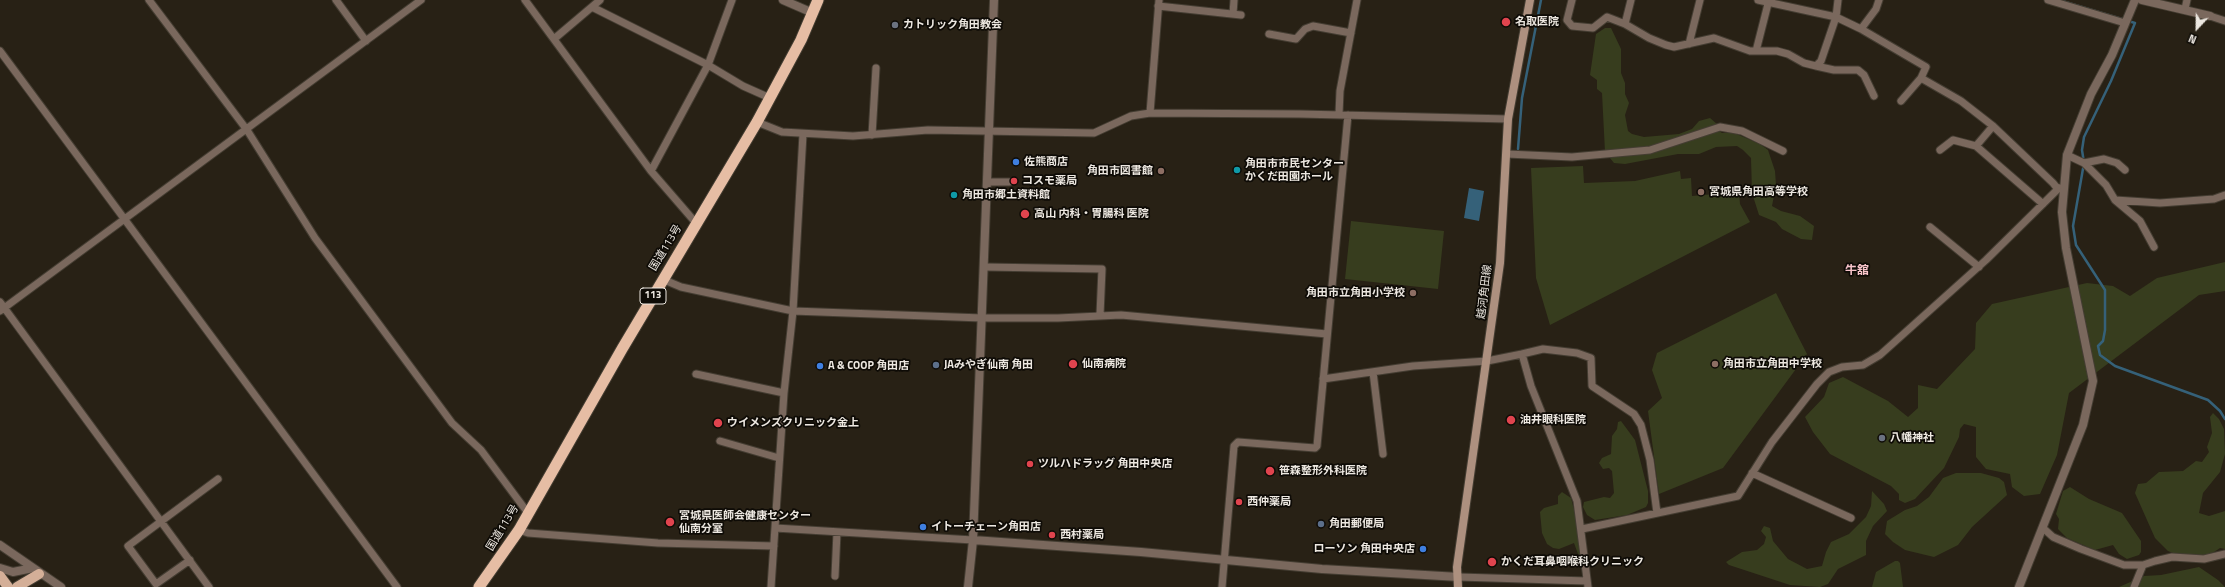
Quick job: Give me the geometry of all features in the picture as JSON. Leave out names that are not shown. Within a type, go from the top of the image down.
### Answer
[{"type":"highway","name":"国道113号","points":[[479,587],[518,530],[662,279],[757,122],[813,13],[818,0]]},
{"type":"main road","name":"越河角田線","points":[[1458,587],[1458,567],[1500,263],[1508,119],[1530,0]]},
{"type":"main road","points":[[17,587],[36,571]]},
{"type":"main road","points":[[0,576],[8,587]]},
{"type":"street","points":[[149,0],[247,130],[315,238],[452,423],[481,450],[528,513]]},
{"type":"street","points":[[336,0],[366,41]]},
{"type":"street","points":[[209,587],[1,307],[125,220],[421,0]]},
{"type":"street","points":[[525,0],[651,171],[696,223]]},
{"type":"street","points":[[554,39],[600,0]]},
{"type":"street","points":[[651,171],[708,65],[732,0]]},
{"type":"street","points":[[783,0],[813,13]]},
{"type":"street","points":[[968,587],[973,540],[994,0]]},
{"type":"street","points":[[1233,14],[1234,0]]},
{"type":"street","points":[[1339,114],[1340,91],[1357,0]]},
{"type":"street","points":[[1572,0],[1567,20],[1572,26],[1593,28],[1605,17],[1625,24],[1649,38],[1674,47],[1706,38],[1714,38],[1756,51],[1777,51],[1816,66],[1834,70],[1858,70],[1864,75],[1874,96]]},
{"type":"street","points":[[1625,24],[1631,0]]},
{"type":"street","points":[[1689,44],[1700,0]]},
{"type":"street","points":[[1758,0],[1836,17],[1861,29],[1926,67],[1921,78],[1901,101]]},
{"type":"street","points":[[1816,66],[1821,61],[1836,17],[1838,0]]},
{"type":"street","points":[[1861,29],[1876,9],[1879,0]]},
{"type":"street","points":[[2048,0],[2125,23]]},
{"type":"street","points":[[2019,587],[2083,425],[2093,381],[2066,248],[2060,187],[2067,155],[2091,94],[2112,55],[2135,0]]},
{"type":"street","points":[[2142,0],[2185,9],[2225,21]]},
{"type":"street","points":[[2185,9],[2187,0]]},
{"type":"street","points":[[1756,51],[1768,1]]},
{"type":"street","points":[[1150,113],[1159,3],[1241,15]]},
{"type":"street","points":[[592,7],[708,65],[743,86],[770,98]]},
{"type":"street","points":[[1268,34],[1296,39],[1305,29],[1313,26],[1351,33]]},
{"type":"street","points":[[0,51],[397,587]]},
{"type":"street","points":[[872,135],[876,68]]},
{"type":"street","points":[[1921,78],[1961,101],[1993,126],[2060,187]]},
{"type":"street","points":[[757,122],[782,132],[853,136],[928,130],[1094,133],[1104,130],[1131,116],[1150,113],[1339,114],[1508,119]]},
{"type":"street","points":[[1222,587],[1234,446],[1238,442],[1315,448],[1317,446],[1348,115]]},
{"type":"street","points":[[1976,146],[1993,126]]},
{"type":"street","points":[[1507,154],[1572,157],[1650,150],[1720,127],[1742,131],[1783,151]]},
{"type":"street","points":[[771,587],[784,393],[793,311],[803,134]]},
{"type":"street","points":[[1940,150],[1953,140],[1976,146],[2043,204]]},
{"type":"street","points":[[2067,155],[2084,163],[2106,185],[2115,200],[2140,221],[2154,247]]},
{"type":"street","points":[[2084,163],[2104,159],[2117,163],[2125,170]]},
{"type":"street","points":[[987,182],[1009,182]]},
{"type":"street","points":[[1582,529],[1738,496],[1772,442],[1817,384],[1829,372],[1842,367],[1863,365],[1880,355],[1979,267],[2060,187]]},
{"type":"street","points":[[2115,200],[2160,203],[2214,199],[2225,196]]},
{"type":"street","points":[[1930,227],[1979,267]]},
{"type":"street","points":[[984,267],[1102,269],[1100,315]]},
{"type":"street","points":[[662,279],[681,287],[793,311],[982,318],[1058,318],[1121,315],[1327,334]]},
{"type":"street","points":[[1323,379],[1413,366],[1487,361],[1543,349],[1577,353],[1591,358],[1592,386],[1634,414],[1641,425],[1650,460],[1657,513]]},
{"type":"street","points":[[775,528],[973,540],[1322,569],[1459,578],[1588,584],[1582,529],[1577,501],[1531,386],[1522,354]]},
{"type":"street","points":[[1373,372],[1383,454]]},
{"type":"street","points":[[696,374],[784,393]]},
{"type":"street","points":[[720,441],[779,458]]},
{"type":"street","points":[[1752,473],[1851,518]]},
{"type":"street","points":[[190,560],[156,584],[128,546],[218,479]]},
{"type":"street","points":[[2043,528],[2053,537],[2124,565],[2143,565],[2164,558],[2204,559],[2225,554]]},
{"type":"street","points":[[518,530],[528,533],[658,543],[774,546]]},
{"type":"street","points":[[835,576],[837,532]]},
{"type":"street","points":[[0,545],[61,587]]},
{"type":"street","points":[[2134,587],[2143,565]]},
{"type":"street","points":[[0,568],[13,572],[36,571]]},
{"type":"green space","points":[[1605,28],[1611,28],[1621,49],[1621,73],[1625,83],[1625,94],[1629,103],[1625,115],[1628,131],[1632,134],[1644,137],[1679,134],[1692,129],[1699,121],[1710,118],[1717,124],[1718,130],[1722,133],[1734,133],[1760,144],[1768,150],[1775,171],[1776,185],[1772,206],[1781,211],[1800,216],[1814,226],[1812,240],[1801,239],[1782,229],[1776,222],[1759,215],[1752,193],[1751,158],[1737,146],[1716,147],[1699,154],[1678,154],[1625,164],[1614,163],[1605,152],[1602,93],[1597,89],[1597,80],[1590,75],[1596,34]]},
{"type":"green space","points":[[1583,166],[1584,183],[1635,181],[1680,171],[1681,179],[1691,178],[1692,196],[1739,192],[1740,204],[1750,222],[1550,325],[1536,278],[1531,168]]},
{"type":"green space","points":[[1351,221],[1444,231],[1438,289],[1345,279]]},
{"type":"green space","points":[[2225,262],[2225,291],[2199,295],[2069,393],[2057,455],[2040,494],[2024,496],[2012,487],[2010,474],[1986,469],[1976,457],[1976,427],[1964,424],[1960,429],[1959,437],[1944,468],[1915,499],[1905,503],[1899,500],[1899,494],[1891,486],[1830,454],[1813,432],[1805,417],[1824,397],[1829,383],[1843,377],[1888,401],[1908,417],[1918,408],[1918,385],[1937,389],[1975,349],[1976,323],[1992,304],[2087,283],[2113,286],[2130,296],[2157,278]]},
{"type":"green space","points":[[1776,293],[1807,354],[1723,468],[1659,494],[1648,411],[1662,398],[1652,370],[1657,353]]},
{"type":"green space","points":[[2213,413],[2219,419],[2224,429],[2225,454],[2220,472],[2203,493],[2199,513],[2209,516],[2225,511],[2225,549],[2220,548],[2211,554],[2200,556],[2178,555],[2168,551],[2155,538],[2135,493],[2138,484],[2146,483],[2159,472],[2183,471],[2196,461],[2202,462],[2209,452],[2207,447],[2212,433],[2210,417]]},
{"type":"green space","points":[[1621,421],[1635,440],[1648,491],[1648,503],[1646,507],[1627,515],[1595,520],[1587,515],[1583,507],[1584,502],[1604,497],[1610,498],[1614,493],[1612,471],[1609,468],[1603,469],[1599,463],[1602,458],[1611,454],[1612,436],[1617,429],[1618,422]]},
{"type":"green space","points":[[1956,473],[1981,473],[1999,478],[2004,482],[2007,495],[1972,527],[1958,545],[1934,557],[1905,550],[1893,542],[1885,534],[1887,521],[1905,510],[1917,506],[1929,497],[1943,478]]},
{"type":"green space","points":[[2070,487],[2089,499],[2122,513],[2141,541],[2141,552],[2139,555],[2127,559],[2119,554],[2113,545],[2095,550],[2067,538],[2058,529],[2059,519],[2056,514],[2063,491]]},
{"type":"green space","points":[[1872,491],[1884,504],[1887,511],[1873,526],[1866,541],[1866,555],[1838,569],[1828,584],[1820,587],[1790,585],[1729,565],[1726,562],[1742,552],[1757,550],[1764,544],[1766,537],[1761,531],[1764,526],[1770,528],[1773,541],[1788,559],[1807,569],[1822,566],[1831,542],[1849,534],[1866,517],[1871,506]]},
{"type":"green space","points":[[1562,492],[1571,498],[1580,533],[1581,555],[1578,554],[1574,543],[1559,549],[1553,548],[1547,544],[1542,533],[1540,512],[1544,508],[1558,504],[1558,496]]},
{"type":"green space","points":[[1895,561],[1900,563],[1903,587],[1872,587],[1876,572]]},
{"type":"green space","points":[[2199,567],[2218,580],[2225,587],[2119,587],[2144,576],[2161,575]]},
{"type":"water","points":[[1469,188],[1484,191],[1479,221],[1464,218]]},
{"type":"waterway","points":[[1518,149],[1522,98],[1541,0]]},
{"type":"waterway","points":[[2062,1],[2135,23],[2111,81],[2084,137],[2082,150],[2084,163],[2073,226],[2076,245],[2105,290],[2105,330],[2103,341],[2098,346],[2100,355],[2115,366],[2208,400],[2220,411],[2225,419]]},
{"type":"place","name":"名取医院","points":[[1506,22]]},
{"type":"place","name":"カトリック角田教会","points":[[895,25]]},
{"type":"place","name":"佐熊商店","points":[[1016,162]]},
{"type":"place","name":"角田市市民センター かくだ田園ホール","points":[[1237,170]]},
{"type":"place","name":"角田市図書館","points":[[1161,171]]},
{"type":"place","name":"コスモ薬局","points":[[1014,181]]},
{"type":"place","name":"宮城県角田高等学校","points":[[1701,192]]},
{"type":"place","name":"角田市郷土資料館","points":[[954,195]]},
{"type":"place","name":"高山 内科・胃腸科 医院","points":[[1025,214]]},
{"type":"place","name":"角田市立角田小学校","points":[[1413,293]]},
{"type":"place","name":"仙南病院","points":[[1073,364]]},
{"type":"place","name":"角田市立角田中学校","points":[[1715,364]]},
{"type":"place","name":"JAみやぎ仙南 角田","points":[[936,365]]},
{"type":"place","name":"A & COOP 角田店","points":[[820,366]]},
{"type":"place","name":"油井眼科医院","points":[[1511,420]]},
{"type":"place","name":"ウイメンズクリニック金上","points":[[718,423]]},
{"type":"place","name":"八幡神社","points":[[1882,438]]},
{"type":"place","name":"ツルハドラッグ 角田中央店","points":[[1030,464]]},
{"type":"place","name":"笹森整形外科医院","points":[[1270,471]]},
{"type":"place","name":"西仲薬局","points":[[1239,502]]},
{"type":"place","name":"宮城県医師会健康センター 仙南分室","points":[[670,522]]},
{"type":"place","name":"角田郵便局","points":[[1321,524]]},
{"type":"place","name":"イトーチェーン角田店","points":[[923,527]]},
{"type":"place","name":"西村薬局","points":[[1052,535]]},
{"type":"place","name":"ローソン 角田中央店","points":[[1423,549]]},
{"type":"place","name":"かくだ耳鼻咽喉科クリニック","points":[[1492,562]]},
{"type":"district","name":"牛舘","points":[[1857,271]]}]
